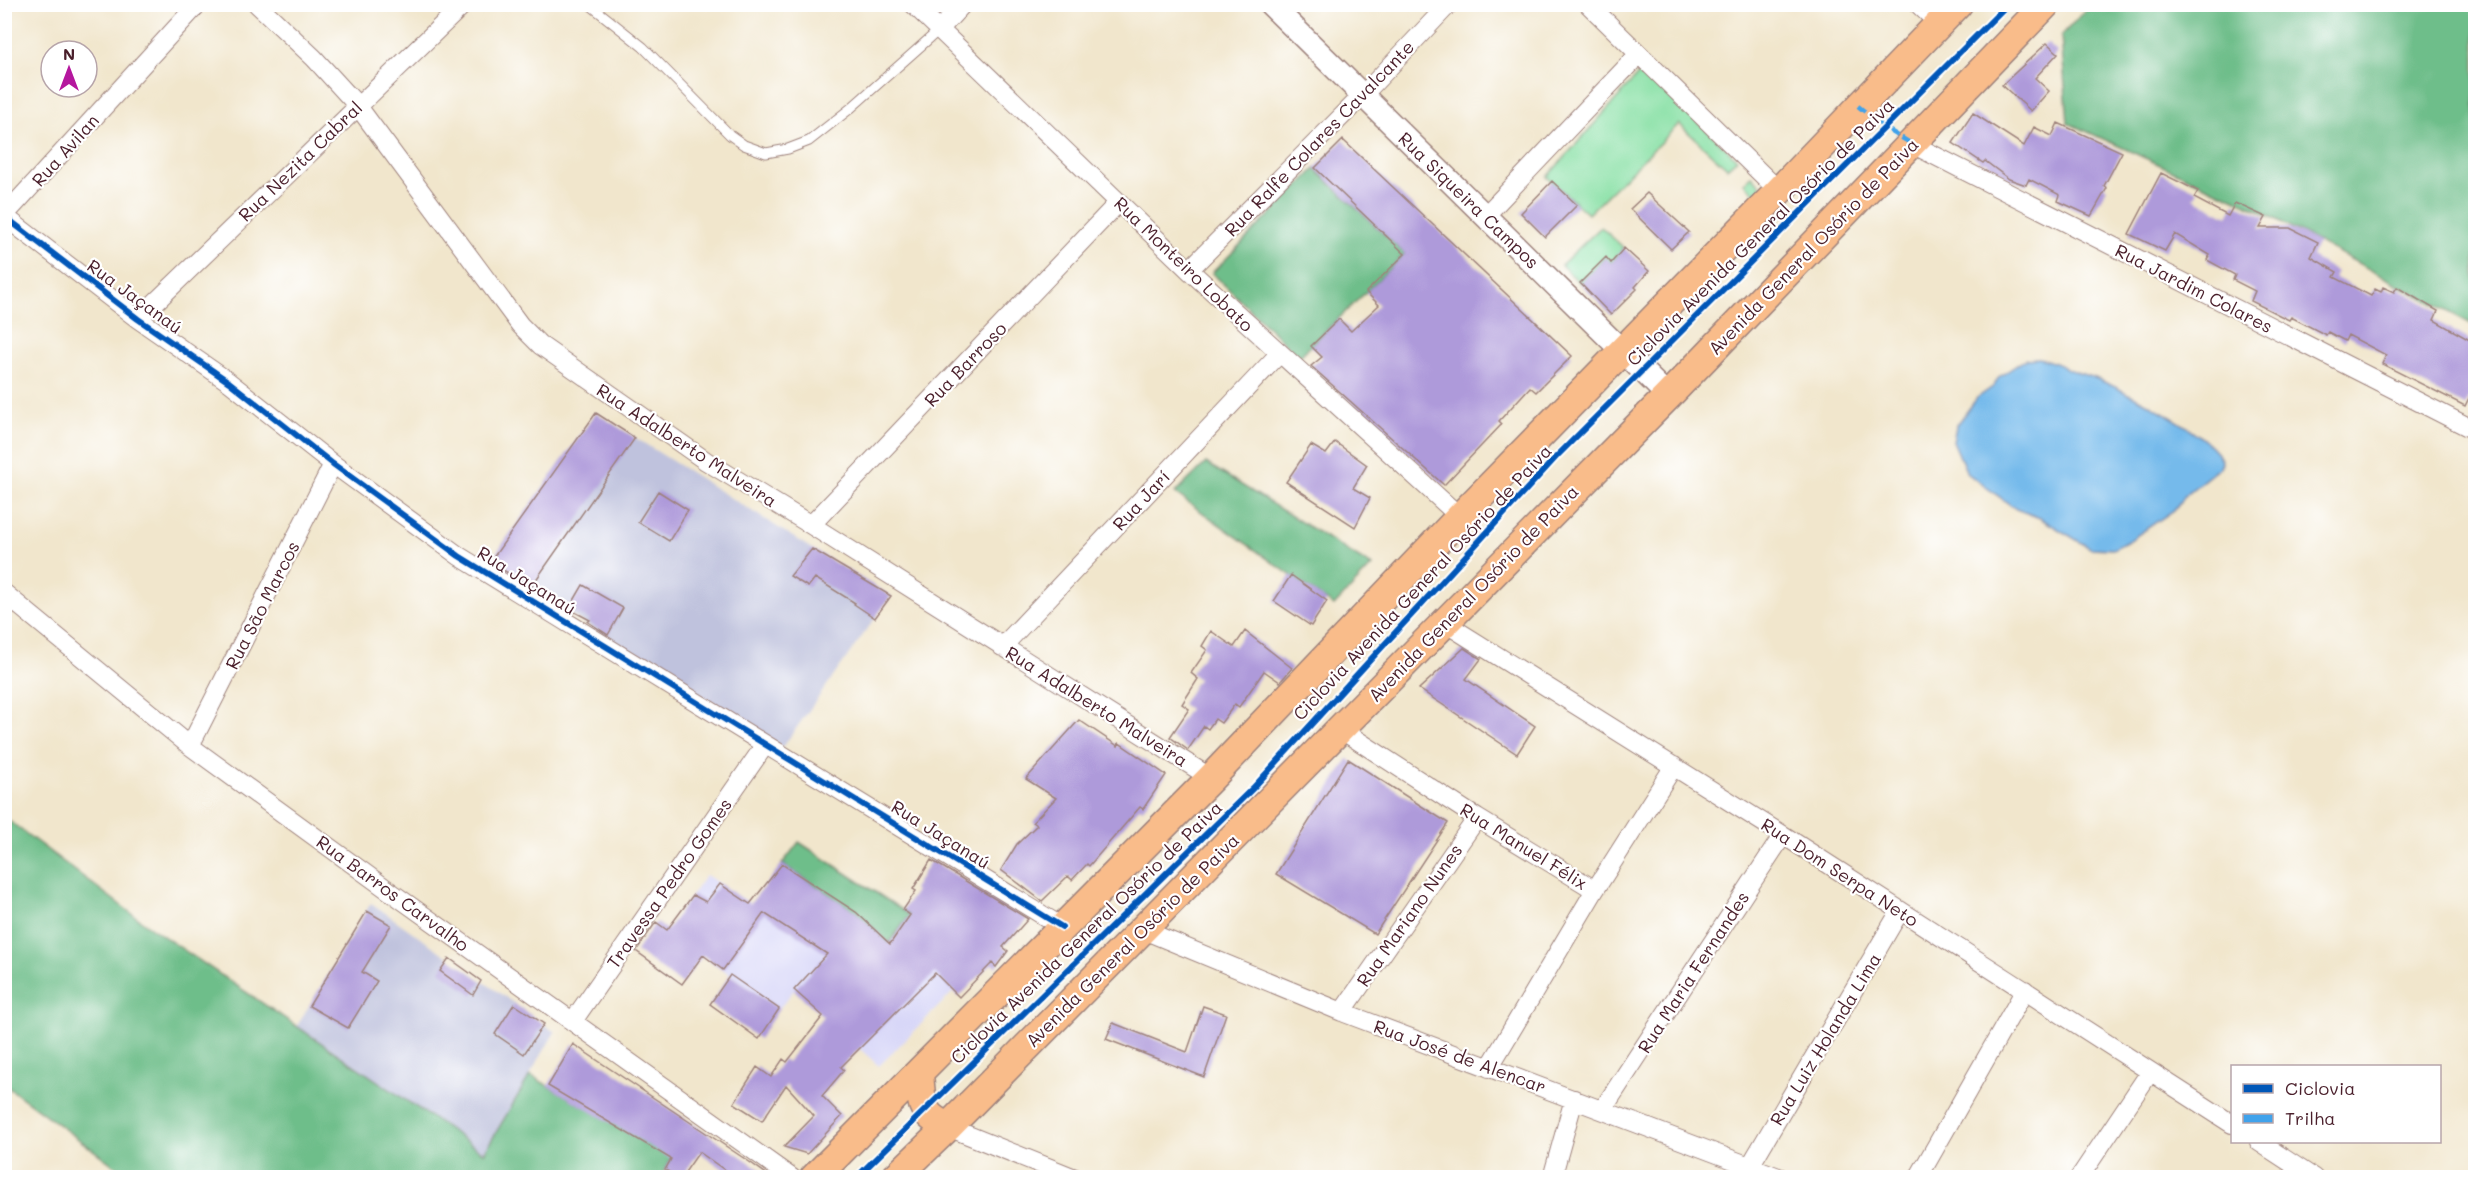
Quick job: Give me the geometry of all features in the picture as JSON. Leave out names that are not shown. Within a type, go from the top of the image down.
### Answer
[{"type":"main road","name":"Avenida General Osório de Paiva","points":[[895,1178],[948,1127],[1668,396],[2046,4]]},
{"type":"main road","points":[[817,1177],[1211,778],[1460,517],[1779,191],[1948,14]]},
{"type":"main road","points":[[919,1074],[924,1111],[929,1118],[948,1127]]},
{"type":"street","name":"Rua Avilan","points":[[4,216],[198,4]]},
{"type":"street","name":"Rua Adalberto Malveira","points":[[257,4],[314,58],[357,105],[520,325],[540,345],[706,461],[1211,778]]},
{"type":"street","name":"Rua Nezita Cabral","points":[[138,319],[464,4]]},
{"type":"street","name":"Rua Monteiro Lobato","points":[[913,4],[1189,270],[1460,517]]},
{"type":"street","points":[[939,30],[963,4]]},
{"type":"street","name":"Rua Siqueira Campos","points":[[1270,4],[1668,396]]},
{"type":"street","name":"Rua Ralfe Colares Cavalcante","points":[[1189,270],[1362,96],[1449,4]]},
{"type":"street","points":[[1588,4],[1779,191]]},
{"type":"street","points":[[1918,4],[1948,14]]},
{"type":"street","points":[[1485,216],[1639,54]]},
{"type":"street","name":"Rua Jardim Colares","points":[[1912,144],[2475,431]]},
{"type":"street","name":"Rua Barroso","points":[[811,525],[1119,202]]},
{"type":"street","name":"Rua Jaçanaú","points":[[4,216],[138,319],[229,382],[333,464],[459,556],[1062,927]]},
{"type":"street","name":"Rua Jarí","points":[[1002,647],[1279,354]]},
{"type":"street","name":"Rua São Marcos","points":[[190,746],[333,464]]},
{"type":"street","name":"Rua Barros Carvalho","points":[[4,593],[190,746],[573,1022],[817,1177]]},
{"type":"street","name":"Rua Dom Serpa Neto","points":[[1445,622],[1783,835],[2231,1123]]},
{"type":"street","name":"Rua Manuel Félix","points":[[1340,729],[1477,818],[1595,890],[1489,1068]]},
{"type":"street","name":"Travessa Pedro Gomes","points":[[573,1022],[765,745]]},
{"type":"street","points":[[1595,890],[1674,766]]},
{"type":"street","name":"Rua Mariano Nunes","points":[[1342,1012],[1477,818]]},
{"type":"street","name":"Rua Maria Fernandes","points":[[1603,1109],[1783,835]]},
{"type":"street","name":"Rua Luiz Holanda Lima","points":[[1750,1166],[1900,912]]},
{"type":"street","name":"Rua José de Alencar","points":[[1142,929],[1342,1012],[1781,1178]]},
{"type":"street","points":[[1918,1178],[2025,990]]},
{"type":"street","points":[[2079,1178],[2150,1072]]},
{"type":"street","points":[[1552,1178],[1574,1099]]},
{"type":"street","points":[[948,1127],[1075,1178]]},
{"type":"street","points":[[2261,1143],[2314,1178]]},
{"type":"lane","points":[[589,4],[642,47],[730,135],[744,145],[766,153],[788,149],[809,141],[851,108],[939,30]]},
{"type":"shaded area","points":[[596,413],[891,596],[782,748],[489,563]]},
{"type":"shaded area","points":[[799,842],[954,991],[879,1066],[794,990],[779,1009],[667,930],[706,875],[751,904]]},
{"type":"shaded area","points":[[371,903],[555,1032],[484,1153],[297,1026]]},
{"type":"green space","points":[[2090,5],[2475,5],[2475,326],[2255,208],[2068,123],[2061,36]]},
{"type":"green space","points":[[1643,69],[1737,159],[1727,168],[1679,124],[1588,214],[1547,177]]},
{"type":"green space","points":[[1315,169],[1405,254],[1299,357],[1212,273]]},
{"type":"green space","points":[[1752,176],[1761,186],[1761,200],[1744,183]]},
{"type":"green space","points":[[1601,227],[1624,248],[1611,263],[1605,257],[1580,283],[1561,265]]},
{"type":"green space","points":[[1206,463],[1372,566],[1334,606],[1175,493]]},
{"type":"green space","points":[[4,817],[147,925],[484,1153],[530,1075],[672,1158],[660,1178],[130,1177],[5,1085]]},
{"type":"green space","points":[[799,842],[910,915],[889,943],[856,912],[782,864]]},
{"type":"water","points":[[2038,358],[2095,378],[2166,414],[2202,438],[2222,462],[2220,467],[2184,496],[2174,510],[2113,549],[2090,548],[2040,518],[2016,509],[1967,473],[1953,441],[1956,426],[1977,398],[1994,386],[1999,377],[2026,359]]},
{"type":"building","points":[[2047,43],[2058,53],[2035,78],[2049,91],[2031,111],[2002,85]]},
{"type":"building","points":[[1973,113],[2024,146],[2034,127],[2052,136],[2058,123],[2122,152],[2104,186],[2107,188],[2091,216],[2058,201],[2060,195],[2029,179],[2026,185],[2009,179],[1985,161],[1983,163],[1953,143]]},
{"type":"building","points":[[1343,140],[1572,356],[1536,392],[1530,387],[1499,421],[1502,424],[1444,485],[1311,366],[1322,357],[1311,346],[1339,319],[1351,331],[1379,305],[1366,292],[1405,254],[1315,168]]},
{"type":"building","points":[[2161,173],[2198,191],[2194,198],[2228,216],[2235,203],[2266,217],[2260,228],[2290,228],[2318,242],[2311,257],[2337,272],[2334,277],[2371,296],[2375,289],[2381,292],[2383,287],[2394,292],[2397,287],[2438,311],[2434,320],[2475,343],[2475,398],[2470,396],[2465,406],[2382,364],[2386,355],[2348,335],[2345,341],[2328,332],[2326,335],[2291,317],[2289,320],[2251,301],[2255,291],[2233,280],[2235,275],[2207,260],[2210,255],[2175,234],[2165,251],[2129,234]]},
{"type":"building","points":[[1552,181],[1577,205],[1545,237],[1521,213]]},
{"type":"building","points":[[1647,193],[1689,232],[1671,249],[1630,209]]},
{"type":"building","points":[[1624,248],[1649,271],[1635,287],[1637,289],[1611,315],[1580,283],[1606,257],[1611,263]]},
{"type":"building","points":[[596,413],[635,438],[531,587],[490,562]]},
{"type":"building","points":[[1335,442],[1367,465],[1353,488],[1370,498],[1355,527],[1286,482],[1311,445],[1326,454]]},
{"type":"building","points":[[658,491],[688,510],[669,541],[638,522]]},
{"type":"building","points":[[812,549],[891,596],[875,618],[815,578],[808,587],[790,576]]},
{"type":"building","points":[[1291,575],[1327,601],[1311,626],[1274,601]]},
{"type":"building","points":[[583,585],[623,608],[608,635],[588,622],[590,620],[569,609]]},
{"type":"building","points":[[1211,631],[1234,647],[1245,631],[1292,668],[1280,682],[1264,671],[1239,707],[1235,704],[1221,723],[1215,719],[1208,729],[1204,726],[1188,750],[1170,737],[1189,709],[1182,704],[1198,679],[1191,673],[1207,650],[1202,646]]},
{"type":"building","points":[[1464,648],[1481,659],[1466,679],[1535,726],[1517,754],[1419,689]]},
{"type":"building","points":[[1079,720],[1118,746],[1119,743],[1166,775],[1143,809],[1140,807],[1089,866],[1087,864],[1072,880],[1068,876],[1042,901],[1001,870],[1017,844],[1037,825],[1033,822],[1056,798],[1026,779]]},
{"type":"building","points":[[1348,759],[1448,823],[1375,934],[1276,874]]},
{"type":"building","points":[[931,860],[1028,919],[1003,947],[1008,951],[996,967],[992,963],[959,997],[935,973],[841,1067],[844,1070],[822,1096],[842,1116],[807,1154],[784,1147],[814,1116],[786,1085],[762,1121],[734,1103],[757,1067],[771,1077],[783,1059],[787,1062],[823,1016],[794,990],[827,954],[764,913],[723,970],[703,955],[682,984],[636,951],[656,922],[667,930],[693,895],[706,902],[720,884],[750,904],[782,864],[856,912],[890,944],[910,915],[903,910],[916,891],[913,889]]},
{"type":"building","points":[[367,911],[391,925],[362,972],[377,981],[348,1028],[309,1006]]},
{"type":"building","points":[[449,958],[481,981],[473,995],[440,971]]},
{"type":"building","points":[[730,975],[779,1009],[759,1039],[710,1004]]},
{"type":"building","points":[[514,1004],[544,1024],[524,1054],[495,1034]]},
{"type":"building","points":[[1203,1006],[1226,1014],[1204,1077],[1106,1039],[1113,1023],[1187,1052]]},
{"type":"building","points":[[573,1044],[772,1178],[736,1178],[699,1152],[681,1178],[665,1170],[671,1159],[548,1086]]},
{"type":"marked path","points":[[1858,106],[1885,128],[1912,144]]},
{"type":"cycle path","name":"Ciclovia Avenida General Osório de Paiva","points":[[856,1178],[1253,788],[1557,456],[2008,4]]},
{"type":"cycle path","name":"Ciclovia Avenida General Osório de Paiva","points":[[4,216],[138,319],[229,382],[333,464],[459,556],[1062,927]]}]
